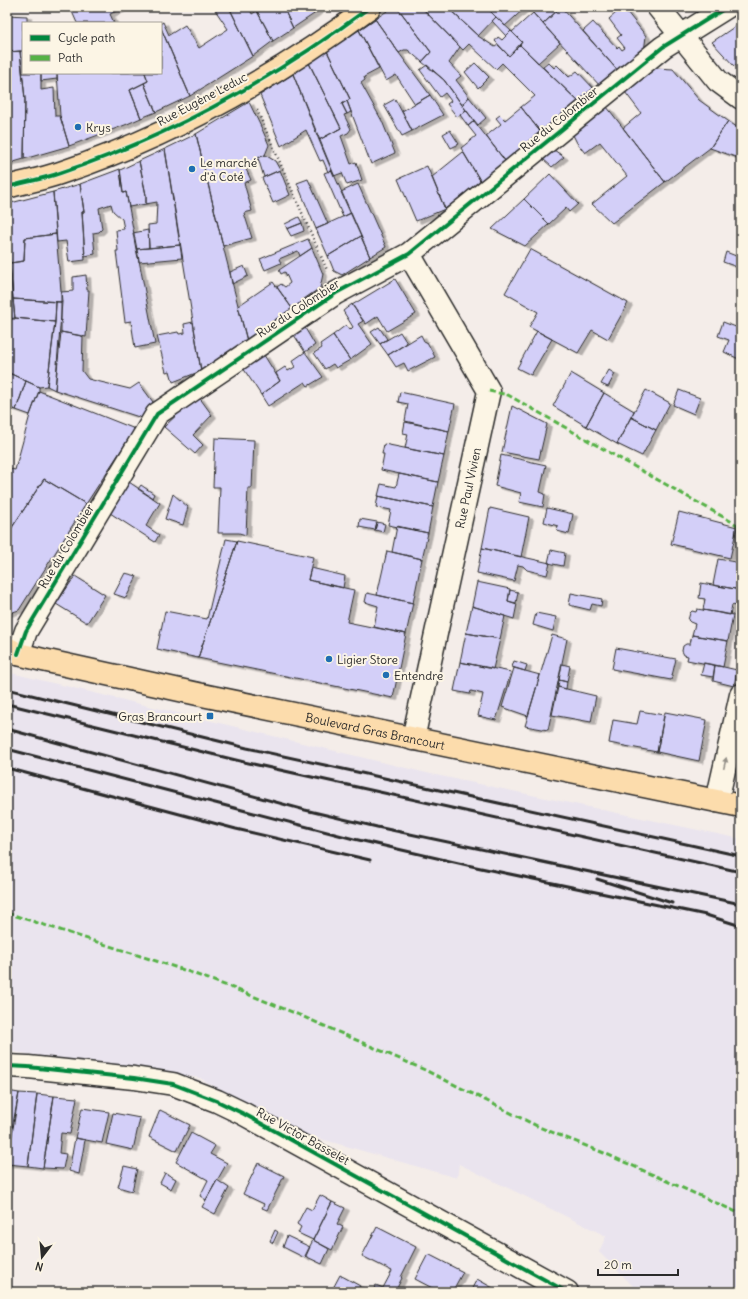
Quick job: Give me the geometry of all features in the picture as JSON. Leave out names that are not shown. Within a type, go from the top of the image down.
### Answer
[{"type":"main road","name":"Rue Eugène Leduc","points":[[7,187],[60,173],[134,145],[203,113],[275,72],[370,7]]},
{"type":"main road","name":"Boulevard Gras Brancourt","points":[[11,650],[43,660],[207,696],[741,806]]},
{"type":"street","points":[[658,7],[718,81],[741,98]]},
{"type":"street","name":"Rue du Colombier","points":[[11,650],[26,631],[157,414],[336,293],[409,254],[663,46],[727,7]]},
{"type":"street","name":"Rue Paul Vivien","points":[[409,254],[489,392],[413,738]]},
{"type":"street","points":[[716,800],[741,695]]},
{"type":"street","name":"Rue Victor Basselet","points":[[7,1066],[159,1081],[192,1090],[244,1114],[567,1292]]},
{"type":"path","points":[[247,88],[336,293]]},
{"type":"shaded area","points":[[7,672],[431,774],[741,839],[741,1292],[639,1292],[599,1252],[606,1236],[459,1164],[457,1178],[290,1130],[200,1078],[7,1051]]},
{"type":"building","points":[[70,7],[126,7],[110,14],[114,22],[77,22]]},
{"type":"building","points":[[213,7],[229,7],[253,56],[190,96],[162,30],[162,22],[169,35],[185,25],[199,48],[228,29]]},
{"type":"building","points":[[229,7],[249,7],[252,14],[257,11],[273,41],[253,56]]},
{"type":"building","points":[[257,7],[283,7],[293,28],[273,41],[257,11]]},
{"type":"building","points":[[283,7],[310,7],[314,14],[293,28]]},
{"type":"building","points":[[310,7],[323,7],[314,14]]},
{"type":"building","points":[[393,7],[397,7],[431,52],[422,62],[408,50],[404,50],[399,53],[375,19]]},
{"type":"building","points":[[397,7],[421,7],[460,47],[449,63],[461,76],[456,80],[469,97],[462,105],[444,80],[422,62],[431,52]]},
{"type":"building","points":[[421,7],[447,7],[478,36],[495,47],[498,45],[509,56],[520,45],[580,103],[542,134],[521,107],[535,96],[502,63],[496,69],[469,44],[463,50]]},
{"type":"building","points":[[447,7],[486,7],[496,17],[478,36]]},
{"type":"building","points":[[486,7],[526,7],[505,26]]},
{"type":"building","points":[[539,7],[561,7],[543,24],[533,13]]},
{"type":"building","points":[[561,7],[619,72],[601,87],[543,24]]},
{"type":"building","points":[[623,7],[646,36],[644,52],[619,72],[583,31],[593,22],[617,48],[619,46],[622,50],[625,48],[617,38],[621,35],[609,19]]},
{"type":"building","points":[[533,13],[560,43],[538,63],[520,45],[522,42],[512,32]]},
{"type":"building","points":[[7,15],[27,16],[27,22],[22,22],[22,51],[7,52]]},
{"type":"building","points":[[496,17],[511,31],[506,36],[492,21]]},
{"type":"building","points":[[375,19],[430,95],[415,104],[396,75],[386,81],[359,30]]},
{"type":"building","points":[[740,23],[741,61],[734,66],[712,42]]},
{"type":"building","points":[[162,30],[190,96],[156,112],[144,83],[148,81],[145,74],[162,74]]},
{"type":"building","points":[[359,30],[379,69],[364,77],[365,80],[361,83],[382,121],[395,153],[371,164],[347,101],[350,99],[327,51]]},
{"type":"building","points":[[511,31],[522,42],[509,56],[495,41],[498,37],[502,40]]},
{"type":"building","points":[[20,51],[25,99],[24,159],[7,164],[7,52]]},
{"type":"building","points":[[20,51],[22,51],[22,70]]},
{"type":"building","points":[[327,51],[350,99],[342,104],[347,114],[344,115],[351,129],[348,133],[341,136],[351,164],[356,162],[362,180],[347,185],[342,173],[334,176],[319,140],[341,128],[309,63]]},
{"type":"building","points":[[548,62],[554,68],[557,65],[569,77],[577,71],[596,91],[580,103],[542,67]]},
{"type":"building","points":[[309,63],[341,128],[319,140],[293,74]]},
{"type":"building","points":[[475,63],[489,77],[478,88],[465,72]]},
{"type":"building","points":[[427,65],[444,80],[466,110],[457,117],[447,104],[451,101],[445,93],[440,97],[420,70]]},
{"type":"building","points":[[655,68],[673,69],[699,100],[728,121],[710,148],[665,182],[623,128],[641,113],[625,92]]},
{"type":"building","points":[[22,74],[41,74],[41,90],[54,88],[55,116],[60,116],[69,146],[24,159],[25,99]]},
{"type":"building","points":[[41,74],[57,74],[57,79],[41,81]]},
{"type":"building","points":[[57,74],[145,74],[148,81],[130,90],[141,118],[69,146],[60,116]]},
{"type":"building","points":[[293,74],[332,170],[328,172],[323,160],[320,161],[306,130],[281,146],[260,95]]},
{"type":"building","points":[[144,83],[156,112],[141,118],[130,90]]},
{"type":"building","points":[[430,95],[443,115],[412,131],[402,111]]},
{"type":"building","points":[[469,97],[486,118],[478,125],[462,105]]},
{"type":"building","points":[[395,99],[412,131],[402,136],[384,105]]},
{"type":"building","points":[[347,101],[351,112],[347,114],[342,104]]},
{"type":"building","points":[[249,102],[269,145],[265,155],[244,165],[251,180],[244,183],[252,211],[244,213],[252,238],[223,246],[196,134]]},
{"type":"building","points":[[521,107],[542,134],[506,162],[486,136],[501,124],[496,118],[500,115],[505,120]]},
{"type":"building","points":[[607,107],[665,182],[612,223],[592,204],[627,176],[600,142],[585,153],[573,135]]},
{"type":"building","points":[[466,110],[474,121],[468,126],[460,115]]},
{"type":"building","points":[[474,121],[506,162],[481,182],[461,148],[476,136],[468,126]]},
{"type":"building","points":[[728,121],[741,130],[741,159],[710,148]]},
{"type":"building","points":[[450,130],[459,144],[451,148],[443,134]]},
{"type":"building","points":[[196,134],[247,341],[201,371],[165,149]]},
{"type":"building","points":[[165,149],[180,245],[149,248],[148,225],[156,224],[157,202],[146,204],[146,195],[139,161]]},
{"type":"building","points":[[554,150],[564,157],[552,167],[543,159]]},
{"type":"building","points":[[463,152],[481,182],[445,209],[432,177]]},
{"type":"building","points":[[265,155],[275,161],[280,170],[264,177],[258,158]]},
{"type":"building","points":[[139,161],[146,195],[146,204],[129,207],[126,192],[123,193],[120,170]]},
{"type":"building","points":[[427,166],[445,209],[416,221],[398,179]]},
{"type":"building","points":[[120,169],[123,193],[126,192],[155,344],[135,348],[131,321],[125,322],[116,251],[118,251],[116,230],[124,229],[122,219],[113,211],[111,204],[99,208],[102,229],[99,232],[93,233],[95,254],[85,256],[82,212],[84,212],[80,184]]},
{"type":"building","points":[[280,170],[290,195],[273,203],[262,178]]},
{"type":"building","points":[[332,170],[351,213],[343,217],[324,173]]},
{"type":"building","points":[[550,174],[578,204],[569,212],[566,208],[549,224],[524,199]]},
{"type":"building","points":[[308,179],[328,224],[316,229],[297,183]]},
{"type":"building","points":[[80,184],[84,212],[82,212],[85,260],[69,262],[66,241],[57,242],[53,192]]},
{"type":"building","points":[[358,184],[386,247],[370,257],[341,192]]},
{"type":"building","points":[[53,192],[56,234],[25,238],[24,261],[10,263],[7,229],[7,204]]},
{"type":"building","points":[[524,199],[549,224],[525,246],[492,229]]},
{"type":"building","points":[[351,213],[361,236],[328,256],[316,229]]},
{"type":"building","points":[[299,217],[302,223],[287,229],[285,224]]},
{"type":"building","points":[[302,223],[304,231],[291,236],[287,229]]},
{"type":"building","points":[[7,229],[13,299],[15,319],[7,319]]},
{"type":"building","points":[[148,230],[149,248],[136,249],[133,233]]},
{"type":"building","points":[[56,234],[62,302],[13,299],[10,263],[24,261],[25,238]]},
{"type":"building","points":[[361,236],[370,257],[342,275],[334,271],[328,256]]},
{"type":"building","points":[[308,239],[312,248],[300,256],[298,251],[279,259],[281,263],[265,270],[260,259]]},
{"type":"building","points":[[180,245],[182,258],[139,262],[136,249]]},
{"type":"building","points":[[312,248],[323,274],[320,288],[301,301],[303,305],[294,311],[277,287],[281,284],[285,287],[290,283],[285,272],[281,274],[279,270]]},
{"type":"building","points":[[530,249],[628,303],[608,339],[592,330],[578,353],[529,327],[538,312],[505,293]]},
{"type":"building","points":[[726,252],[741,258],[740,268],[723,262]]},
{"type":"building","points":[[244,266],[248,276],[232,284],[230,272]]},
{"type":"building","points":[[86,275],[87,290],[89,290],[86,337],[61,332],[61,292],[73,291],[73,277]]},
{"type":"building","points":[[395,279],[416,314],[387,331],[378,316],[366,324],[352,305]]},
{"type":"building","points":[[273,282],[294,311],[247,341],[238,306]]},
{"type":"building","points":[[13,299],[56,302],[55,322],[15,318]]},
{"type":"building","points":[[56,302],[62,302],[55,390],[47,386]]},
{"type":"building","points":[[352,304],[363,321],[358,324],[372,344],[350,360],[333,335],[346,325],[350,330],[353,327],[343,311]]},
{"type":"building","points":[[15,318],[55,322],[47,386],[39,387],[7,372],[7,319]]},
{"type":"building","points":[[193,322],[201,371],[173,382],[170,371],[166,372],[157,336],[178,332],[179,334],[185,333],[184,324]]},
{"type":"building","points":[[723,322],[741,329],[741,360],[724,352],[729,340],[718,336]]},
{"type":"building","points":[[379,327],[387,339],[380,344],[371,332]]},
{"type":"building","points":[[305,328],[315,345],[305,352],[294,335]]},
{"type":"building","points":[[537,331],[552,339],[531,375],[517,368]]},
{"type":"building","points":[[61,332],[83,336],[82,371],[88,379],[130,389],[139,383],[153,402],[142,418],[55,390]]},
{"type":"building","points":[[400,332],[407,343],[388,355],[380,344]]},
{"type":"building","points":[[333,335],[350,360],[336,368],[333,364],[325,369],[314,353],[322,348],[320,344]]},
{"type":"building","points":[[421,335],[425,343],[427,342],[435,357],[408,371],[404,363],[396,367],[388,355]]},
{"type":"building","points":[[305,352],[323,377],[308,386],[305,382],[268,406],[261,395],[280,381],[276,373],[285,367],[288,371],[295,367],[292,361]]},
{"type":"building","points":[[264,355],[280,381],[261,395],[243,368]]},
{"type":"building","points":[[609,370],[615,374],[608,387],[601,384]]},
{"type":"building","points":[[7,372],[26,381],[16,410],[7,407]]},
{"type":"building","points":[[571,373],[604,393],[586,426],[553,406]]},
{"type":"building","points":[[26,381],[39,387],[39,391],[30,415],[16,410]]},
{"type":"building","points":[[646,390],[670,403],[656,430],[631,417]]},
{"type":"building","points":[[679,390],[700,398],[694,414],[673,405]]},
{"type":"building","points":[[39,391],[135,429],[86,504],[44,479],[7,535],[7,468],[15,470],[30,415]]},
{"type":"building","points":[[400,392],[455,404],[449,431],[405,421],[408,404],[398,402]]},
{"type":"building","points":[[604,393],[634,411],[617,444],[586,426]]},
{"type":"building","points":[[199,397],[212,415],[193,435],[203,445],[195,454],[164,427],[186,406]]},
{"type":"building","points":[[512,406],[547,424],[539,459],[502,452]]},
{"type":"building","points":[[631,417],[656,430],[642,456],[617,444]]},
{"type":"building","points":[[405,422],[449,431],[444,456],[405,448],[408,434],[403,433]]},
{"type":"building","points":[[215,438],[254,440],[252,488],[248,488],[246,535],[239,533],[218,533],[220,487],[213,487]]},
{"type":"building","points":[[384,444],[444,456],[438,482],[381,470]]},
{"type":"building","points":[[501,455],[546,465],[540,492],[545,494],[543,507],[519,502],[521,493],[495,486]]},
{"type":"building","points":[[399,474],[438,482],[433,507],[378,496],[381,484],[396,487]]},
{"type":"building","points":[[44,479],[86,504],[19,610],[7,614],[7,535]]},
{"type":"building","points":[[129,482],[160,503],[146,526],[159,535],[155,542],[110,513]]},
{"type":"building","points":[[141,485],[154,494],[152,498],[138,489]]},
{"type":"building","points":[[173,494],[188,507],[183,525],[165,519]]},
{"type":"building","points":[[378,496],[433,507],[428,533],[388,525],[391,510],[376,507]]},
{"type":"building","points":[[490,508],[529,517],[521,557],[482,548]]},
{"type":"building","points":[[547,508],[573,514],[569,534],[557,531],[558,526],[544,522]]},
{"type":"building","points":[[679,512],[737,527],[730,558],[671,544]]},
{"type":"building","points":[[360,519],[377,522],[375,530],[359,527]]},
{"type":"building","points":[[377,522],[385,524],[383,532],[375,530]]},
{"type":"building","points":[[397,526],[428,533],[422,559],[392,552]]},
{"type":"building","points":[[226,539],[237,541],[198,658],[157,649],[165,611],[207,619]]},
{"type":"building","points":[[237,541],[313,557],[308,580],[354,590],[347,622],[406,634],[393,698],[198,658]]},
{"type":"building","points":[[482,548],[550,563],[547,575],[527,570],[523,566],[518,565],[514,581],[477,573]]},
{"type":"building","points":[[551,550],[565,553],[563,566],[548,563]]},
{"type":"building","points":[[387,551],[422,559],[413,603],[377,595]]},
{"type":"building","points":[[718,559],[741,563],[741,590],[713,585]]},
{"type":"building","points":[[311,568],[345,576],[343,588],[308,580]]},
{"type":"building","points":[[125,573],[137,576],[126,598],[114,594]]},
{"type":"building","points":[[75,576],[105,595],[87,623],[56,604]]},
{"type":"building","points":[[477,582],[510,589],[508,601],[517,604],[514,619],[472,606]]},
{"type":"building","points":[[701,583],[741,590],[741,607],[732,605],[730,615],[703,610],[705,599],[699,598]]},
{"type":"building","points":[[510,590],[518,592],[516,603],[508,601]]},
{"type":"building","points":[[367,593],[413,603],[406,634],[374,627],[378,606],[365,602]]},
{"type":"building","points":[[571,593],[602,599],[601,606],[592,604],[590,610],[569,605]]},
{"type":"building","points":[[472,606],[505,616],[500,639],[466,633]]},
{"type":"building","points":[[697,609],[733,615],[728,641],[692,635],[695,624],[688,620],[690,613],[692,611],[696,612]]},
{"type":"building","points":[[536,613],[556,617],[553,631],[533,625]]},
{"type":"building","points":[[466,633],[500,639],[493,669],[460,662]]},
{"type":"building","points":[[552,635],[567,639],[548,730],[525,726]]},
{"type":"building","points":[[692,635],[728,641],[723,667],[687,660],[688,656],[684,655],[682,651],[683,646],[690,644]]},
{"type":"building","points":[[616,648],[676,659],[671,680],[612,669]]},
{"type":"building","points":[[514,661],[527,665],[525,671],[512,667]]},
{"type":"building","points":[[460,662],[511,672],[496,720],[478,716],[483,694],[471,691],[470,694],[454,691]]},
{"type":"building","points":[[704,663],[715,665],[713,677],[701,675]]},
{"type":"building","points":[[562,664],[570,666],[567,682],[559,680]]},
{"type":"building","points":[[715,665],[737,670],[734,686],[713,681]]},
{"type":"building","points":[[514,668],[540,675],[528,716],[502,707]]},
{"type":"building","points":[[559,680],[567,682],[566,689],[558,687]]},
{"type":"building","points":[[558,687],[596,696],[591,722],[552,715]]},
{"type":"building","points":[[640,711],[664,715],[657,752],[609,743],[613,720],[637,724]]},
{"type":"building","points":[[665,712],[707,720],[699,761],[657,752]]},
{"type":"building","points":[[7,1091],[19,1093],[12,1128],[7,1127]]},
{"type":"building","points":[[19,1093],[37,1094],[28,1166],[7,1164]]},
{"type":"building","points":[[37,1094],[54,1096],[43,1168],[28,1166]]},
{"type":"building","points":[[54,1096],[77,1098],[70,1134],[61,1133],[59,1153],[66,1154],[63,1169],[43,1168]]},
{"type":"building","points":[[82,1108],[109,1112],[102,1143],[75,1138]]},
{"type":"building","points":[[160,1110],[190,1125],[177,1151],[149,1137]]},
{"type":"building","points":[[113,1113],[140,1118],[133,1150],[106,1144]]},
{"type":"building","points":[[191,1133],[215,1146],[210,1154],[227,1163],[206,1200],[200,1196],[208,1180],[176,1162]]},
{"type":"building","points":[[75,1138],[85,1140],[79,1174],[69,1171]]},
{"type":"building","points":[[258,1163],[284,1176],[267,1210],[262,1208],[264,1204],[243,1194]]},
{"type":"building","points":[[124,1166],[137,1169],[132,1191],[118,1187]]},
{"type":"building","points":[[165,1173],[176,1179],[171,1189],[160,1183]]},
{"type":"building","points":[[217,1180],[229,1188],[215,1214],[202,1207]]},
{"type":"building","points":[[320,1195],[332,1202],[313,1240],[298,1233],[301,1227],[297,1224],[306,1207],[312,1210]]},
{"type":"building","points":[[332,1202],[345,1208],[337,1224],[343,1227],[332,1250],[313,1240]]},
{"type":"building","points":[[377,1227],[416,1247],[395,1292],[372,1292],[376,1285],[383,1288],[392,1271],[362,1256]]},
{"type":"building","points":[[275,1230],[278,1232],[273,1243],[270,1241]]},
{"type":"building","points":[[287,1236],[310,1247],[305,1258],[283,1247]]},
{"type":"building","points":[[313,1240],[329,1249],[322,1264],[305,1256]]},
{"type":"building","points":[[428,1254],[463,1272],[452,1292],[440,1292],[415,1279]]},
{"type":"building","points":[[340,1275],[360,1286],[357,1292],[331,1292]]},
{"type":"building","points":[[477,1279],[498,1291],[470,1292]]},
{"type":"railway","points":[[7,689],[247,748],[741,856]]},
{"type":"railway","points":[[7,704],[244,762],[741,872]]},
{"type":"railway","points":[[7,729],[305,810],[377,827],[741,904]]},
{"type":"railway","points":[[7,749],[354,839],[476,867],[706,915],[741,926]]},
{"type":"railway","points":[[7,768],[236,829],[370,860]]},
{"type":"railway","points":[[597,879],[672,903]]},
{"type":"marked path","points":[[489,391],[508,395],[741,527]]},
{"type":"marked path","points":[[7,913],[181,969],[297,1014],[425,1070],[539,1127],[604,1153],[741,1214]]},
{"type":"cycle path","points":[[7,187],[54,175],[101,158],[182,123],[260,81],[334,33],[370,7]]},
{"type":"cycle path","points":[[18,654],[26,631],[157,414],[336,293],[409,254],[663,47],[727,7]]},
{"type":"cycle path","points":[[7,1066],[134,1078],[173,1084],[217,1101],[244,1114],[567,1292]]},
{"type":"place","name":"Krys","points":[[78,127]]},
{"type":"place","name":"Le marché d'à Coté","points":[[192,169]]},
{"type":"place","name":"Ligier Store","points":[[329,659]]},
{"type":"place","name":"Entendre","points":[[386,675]]},
{"type":"place","name":"Gras Brancourt","points":[[210,716]]}]
